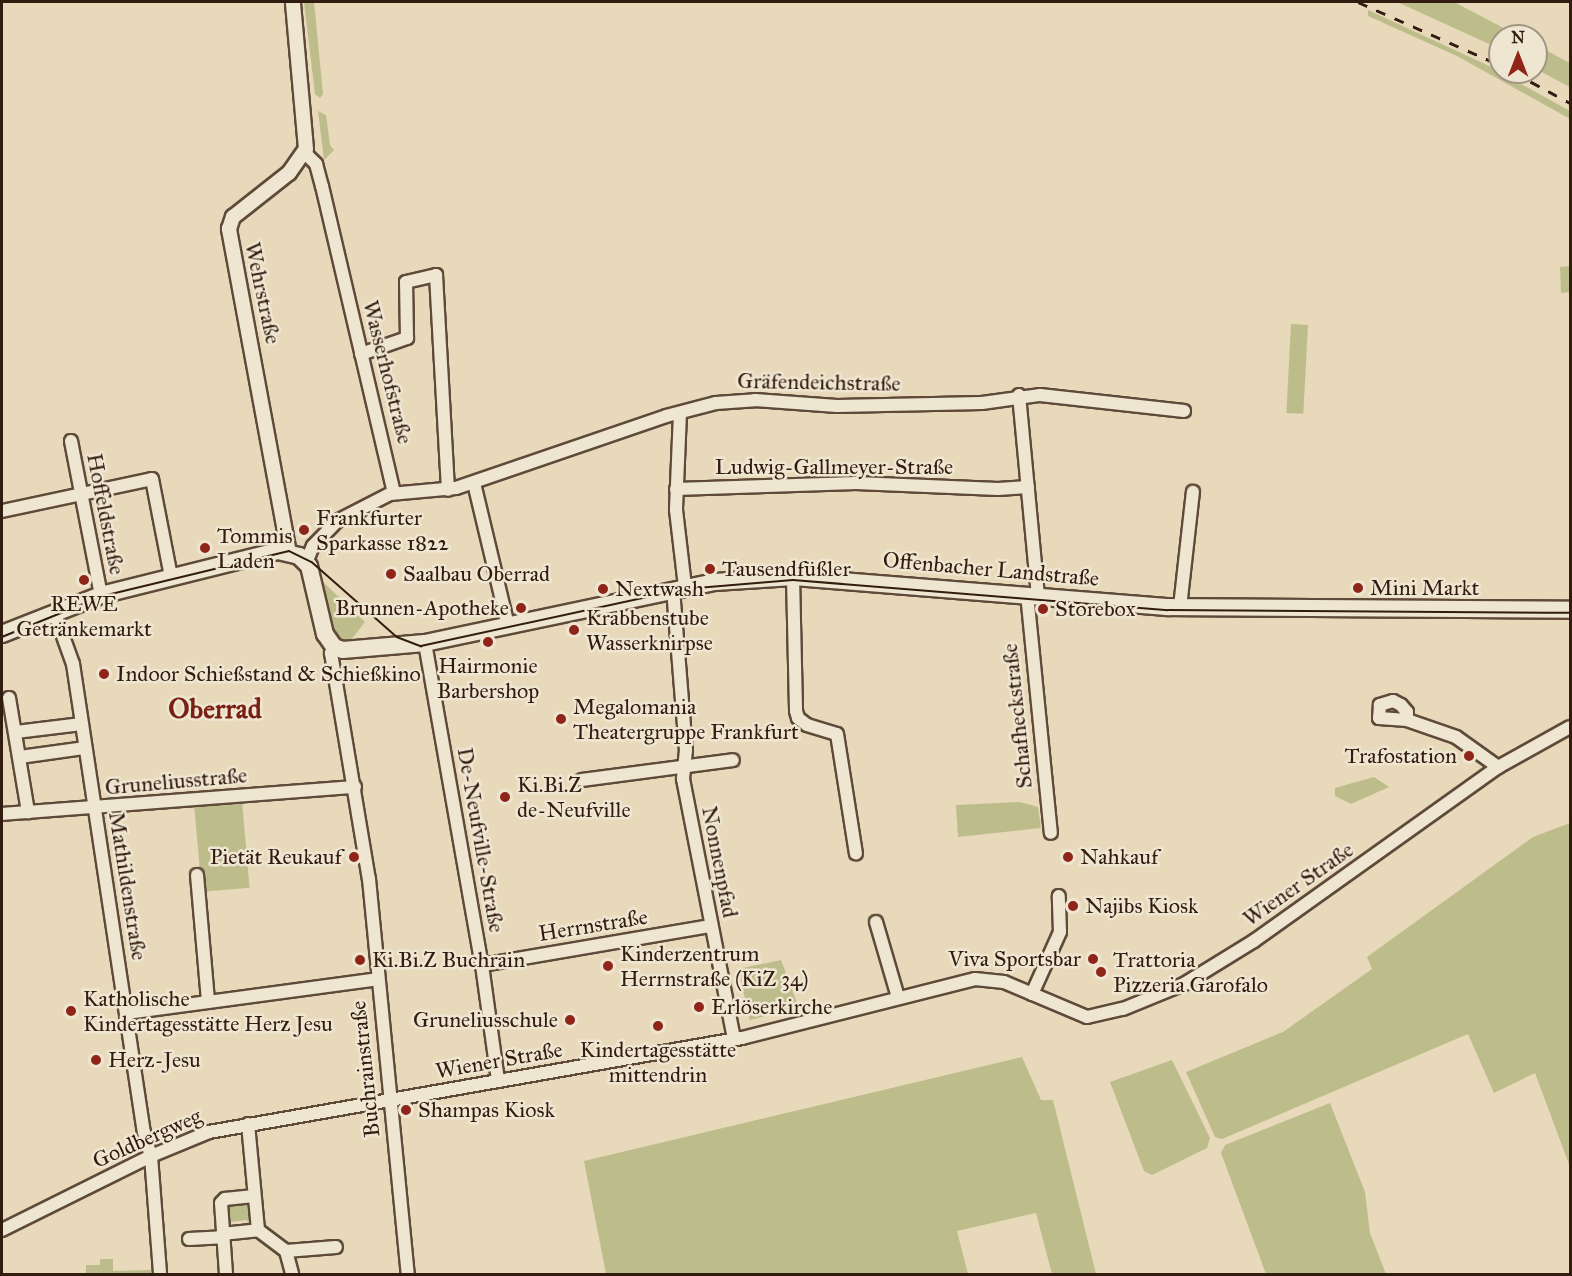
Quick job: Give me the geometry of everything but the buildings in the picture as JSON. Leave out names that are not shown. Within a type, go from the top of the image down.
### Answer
[{"type":"main road","points":[[2,634],[101,595],[269,552],[289,553],[306,562],[315,582],[325,633],[334,647]]},
{"type":"main road","name":"Offenbacher Landstraße","points":[[334,647],[353,650],[420,643],[679,588],[793,577],[1180,607],[1570,610]]},
{"type":"street","points":[[293,2],[308,137],[305,153]]},
{"type":"street","name":"Wasserhofstraße","points":[[305,153],[316,164],[394,493]]},
{"type":"street","name":"Wehrstraße","points":[[289,553],[229,229],[233,217],[289,173],[305,153]]},
{"type":"street","points":[[361,354],[407,338],[406,282],[436,275],[448,490]]},
{"type":"street","name":"Gräfendeichstraße","points":[[394,493],[448,490],[474,483],[680,413],[734,401],[837,406],[970,404],[1019,395],[1184,411]]},
{"type":"street","name":"Schafheckstraße","points":[[1019,395],[1028,487],[1032,595],[1051,833]]},
{"type":"street","name":"Nonnenpfad","points":[[680,413],[676,489],[683,779],[734,1039]]},
{"type":"street","name":"Hoffeldstraße","points":[[71,441],[101,595]]},
{"type":"street","points":[[2,511],[152,479],[171,577]]},
{"type":"street","points":[[474,483],[508,626]]},
{"type":"street","name":"Ludwig-Gallmeyer-Straße","points":[[676,489],[856,483],[998,489],[1028,487]]},
{"type":"street","points":[[1180,607],[1193,492]]},
{"type":"street","points":[[306,562],[313,546],[337,521],[394,493]]},
{"type":"street","points":[[793,577],[796,711],[798,718],[807,725],[837,734],[856,854]]},
{"type":"street","name":"Mathildenstraße","points":[[55,614],[73,663],[127,1013],[152,1156],[160,1275]]},
{"type":"street","name":"De-Neufville-Straße","points":[[420,643],[482,965],[498,1081]]},
{"type":"street","name":"Buchrainstraße","points":[[334,647],[332,653],[369,879],[388,1100],[408,1275]]},
{"type":"street","points":[[9,698],[28,812]]},
{"type":"street","points":[[1407,720],[1465,742],[1497,767]]},
{"type":"street","points":[[16,732],[82,724]]},
{"type":"street","name":"Wiener Straße","points":[[388,1100],[734,1039],[975,979],[1004,981],[1087,1017],[1123,1010],[1184,984],[1254,941],[1497,767],[1570,727]]},
{"type":"street","points":[[20,757],[85,748]]},
{"type":"street","points":[[582,780],[684,764],[733,760]]},
{"type":"street","name":"Gruneliusstraße","points":[[2,814],[355,787]]},
{"type":"street","points":[[197,875],[208,1002]]},
{"type":"street","points":[[1032,994],[1060,932],[1059,896]]},
{"type":"street","points":[[876,922],[898,997]]},
{"type":"street","name":"Herrnstraße","points":[[482,965],[711,926]]},
{"type":"street","points":[[127,1013],[377,979]]},
{"type":"street","name":"Goldbergweg","points":[[2,1230],[152,1156],[209,1132],[388,1100]]},
{"type":"street","points":[[248,1124],[258,1230]]},
{"type":"street","points":[[226,1275],[221,1203],[225,1199],[254,1196]]},
{"type":"street","points":[[189,1239],[258,1230],[286,1251],[292,1275]]},
{"type":"street","points":[[286,1251],[336,1246]]},
{"type":"green space","points":[[304,2],[314,2],[323,94],[320,98],[315,94]]},
{"type":"green space","points":[[1397,2],[1454,2],[1496,24],[1488,24],[1488,44]]},
{"type":"green space","points":[[1368,10],[1485,64],[1488,66],[1488,73],[1457,56],[1368,16]]},
{"type":"green space","points":[[1548,51],[1570,63],[1570,87],[1548,75]]},
{"type":"green space","points":[[1507,84],[1521,84],[1570,111],[1570,119]]},
{"type":"green space","points":[[318,111],[326,115],[330,145],[334,150],[324,160]]},
{"type":"green space","points":[[1570,266],[1570,292],[1561,293],[1560,267]]},
{"type":"green space","points":[[1291,324],[1308,325],[1303,414],[1286,413]]},
{"type":"green space","points":[[323,582],[365,622],[351,640],[340,640],[332,629]]},
{"type":"green space","points":[[1374,777],[1389,787],[1351,804],[1335,796],[1335,788]]},
{"type":"green space","points":[[242,801],[250,888],[202,892],[194,805]]},
{"type":"green space","points":[[1020,802],[1038,807],[1041,828],[958,837],[956,805]]},
{"type":"green space","points":[[1570,823],[1570,1167],[1535,1073],[1494,1093],[1468,1034],[1222,1139],[1215,1137],[1186,1072],[1283,1032],[1372,969],[1367,957],[1533,837]]},
{"type":"green space","points":[[781,960],[799,1008],[750,1020],[738,969]]},
{"type":"green space","points":[[1022,1057],[1041,1100],[1053,1100],[1096,1274],[1052,1274],[1036,1213],[957,1231],[968,1274],[606,1274],[584,1161]]},
{"type":"green space","points":[[1172,1060],[1210,1138],[1207,1148],[1152,1175],[1144,1171],[1110,1082]]},
{"type":"green space","points":[[1330,1103],[1365,1192],[1370,1233],[1386,1274],[1266,1274],[1221,1153],[1225,1145]]},
{"type":"green space","points":[[250,1202],[253,1224],[248,1227],[247,1220],[230,1222],[231,1229],[228,1229],[227,1203]]},
{"type":"green space","points":[[100,1259],[113,1259],[113,1271],[153,1270],[153,1274],[86,1274],[86,1265],[100,1265]]},
{"type":"tram line","points":[[2,637],[103,596],[289,551],[312,562],[397,637],[421,646],[685,589],[793,580],[1168,610],[1570,613]]},
{"type":"railway","points":[[1358,2],[1488,60]]},
{"type":"railway","points":[[1535,84],[1570,103]]},
{"type":"place","name":"Frankfurter Sparkasse 1822","points":[[304,530]]},
{"type":"place","name":"Tommis Laden","points":[[205,548]]},
{"type":"place","name":"Tausendfüßler","points":[[710,569]]},
{"type":"place","name":"Saalbau Oberrad","points":[[391,574]]},
{"type":"place","name":"REWE Getränkemarkt","points":[[84,580]]},
{"type":"place","name":"Mini Markt","points":[[1358,588]]},
{"type":"place","name":"Nextwash","points":[[603,589]]},
{"type":"place","name":"Brunnen-Apotheke","points":[[521,608]]},
{"type":"place","name":"Storebox","points":[[1043,609]]},
{"type":"place","name":"Krabbenstube Wasserknirpse","points":[[574,630]]},
{"type":"place","name":"Hairmonie Barbershop","points":[[488,642]]},
{"type":"place","name":"Indoor Schießstand & Schießkino","points":[[104,674]]},
{"type":"place","name":"Megalomania Theatergruppe Frankfurt","points":[[561,719]]},
{"type":"place","name":"Trafostation","points":[[1469,756]]},
{"type":"place","name":"Ki.Bi.Z de-Neufville","points":[[505,797]]},
{"type":"place","name":"Pietät Reukauf","points":[[354,857]]},
{"type":"place","name":"Nahkauf","points":[[1068,857]]},
{"type":"place","name":"Najibs Kiosk","points":[[1073,906]]},
{"type":"place","name":"Viva Sportsbar","points":[[1093,959]]},
{"type":"place","name":"Ki.Bi.Z Buchrain","points":[[360,960]]},
{"type":"place","name":"Kinderzentrum Herrnstraße (KiZ 34)","points":[[608,966]]},
{"type":"place","name":"Trattoria Pizzeria Garofalo","points":[[1101,972]]},
{"type":"place","name":"Erlöserkirche","points":[[699,1007]]},
{"type":"place","name":"Katholische Kindertagesstätte Herz Jesu","points":[[71,1011]]},
{"type":"place","name":"Gruneliusschule","points":[[570,1020]]},
{"type":"place","name":"Kindertagesstätte mittendrin","points":[[658,1026]]},
{"type":"place","name":"Herz-Jesu","points":[[96,1060]]},
{"type":"place","name":"Shampas Kiosk","points":[[406,1110]]},
{"type":"district","name":"Oberrad","points":[[215,709]]}]
